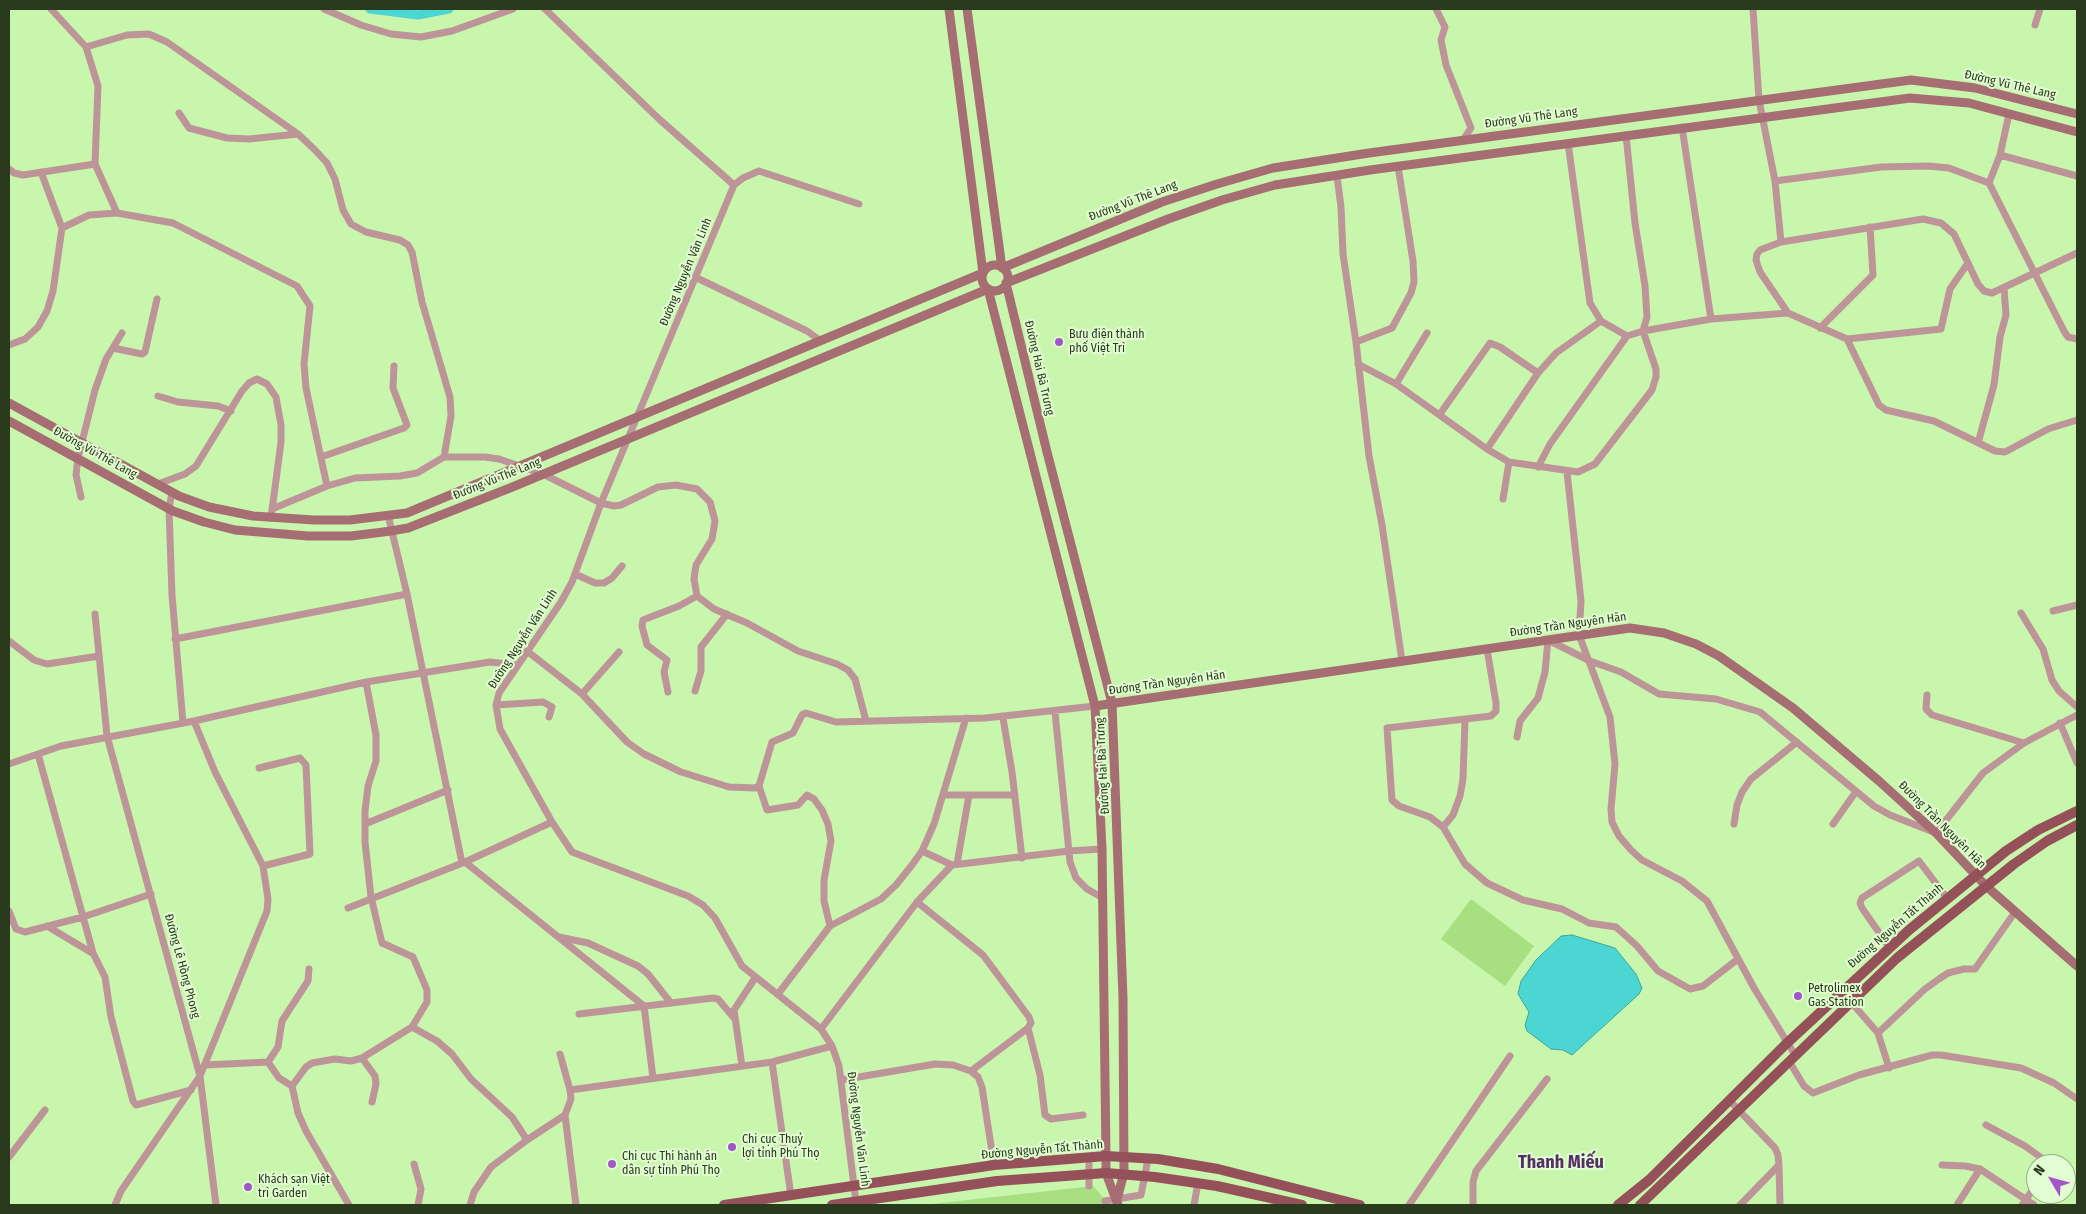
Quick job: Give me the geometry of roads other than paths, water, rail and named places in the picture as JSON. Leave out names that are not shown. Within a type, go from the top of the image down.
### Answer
[{"type":"main road","name":"Đường Nguyễn Tất Thành","points":[[1618,1205],[1650,1180],[1786,1044],[1889,947],[1975,875],[2038,830],[2077,811]]},
{"type":"main road","name":"Đường Nguyễn Tất Thành","points":[[1640,1205],[1897,958],[1986,886],[2047,841],[2077,825]]},
{"type":"main road","name":"Đường Nguyễn Tất Thành","points":[[724,1205],[994,1165],[1106,1156],[1148,1158],[1218,1169],[1360,1205]]},
{"type":"main road","points":[[832,1205],[997,1181],[1089,1173],[1124,1173],[1198,1183],[1279,1202],[1302,1205]]},
{"type":"street","points":[[51,9],[86,47],[98,86],[95,164],[117,213]]},
{"type":"street","points":[[324,9],[361,25],[391,34],[421,37],[452,31],[513,9]]},
{"type":"street","points":[[545,9],[659,119],[734,185],[759,170],[859,204]]},
{"type":"street","points":[[949,9],[983,274],[982,282],[988,289],[998,290],[1006,283],[1168,219],[1271,186],[1398,166],[1762,116],[1910,98],[1969,104],[2077,132]]},
{"type":"street","points":[[967,9],[1002,268],[1007,274],[1006,283]]},
{"type":"street","points":[[1436,9],[1445,27],[1441,40],[1446,65],[1471,128],[1463,140]]},
{"type":"street","points":[[1752,9],[1759,100],[1775,182],[1781,242]]},
{"type":"street","points":[[2036,25],[2040,9]]},
{"type":"street","points":[[86,47],[127,35],[149,34],[167,42],[298,134],[327,163],[335,179],[343,210],[351,224],[366,232],[400,240],[408,245],[412,252],[422,302],[450,397],[451,416],[444,457]]},
{"type":"street","name":"Đường Vũ Thê Lang","points":[[1002,268],[1162,202],[1266,169],[1463,140],[1911,80],[1975,88],[2077,114]]},
{"type":"street","points":[[178,113],[189,128],[227,138],[248,140],[298,134]]},
{"type":"street","points":[[1989,183],[2000,155],[2009,114]]},
{"type":"street","points":[[1682,127],[1711,319]]},
{"type":"street","points":[[1358,364],[1396,384],[1508,462],[1567,472],[1578,472],[1595,464],[1652,390],[1656,369],[1643,330],[1647,317],[1645,286],[1634,223],[1626,135]]},
{"type":"street","points":[[1568,143],[1590,303],[1601,321],[1627,336]]},
{"type":"street","points":[[2000,155],[2077,176]]},
{"type":"street","points":[[9,170],[23,175],[95,164]]},
{"type":"street","points":[[1356,342],[1382,334],[1392,328],[1412,293],[1414,282],[1413,262],[1398,166]]},
{"type":"street","points":[[1775,182],[1881,167],[1928,166],[1949,168],[1989,183],[2064,331],[2068,337],[2077,339]]},
{"type":"street","points":[[1266,169],[1271,186]]},
{"type":"street","points":[[9,345],[26,339],[38,327],[47,311],[53,291],[62,228],[41,172]]},
{"type":"street","points":[[1337,176],[1341,207],[1343,254],[1356,342],[1369,456],[1382,525],[1402,661]]},
{"type":"street","name":"Đường Nguyễn Văn Linh","points":[[734,185],[601,503],[575,574],[561,602],[498,693],[496,705],[500,729],[552,822],[572,852],[688,896],[704,905],[715,918],[738,960],[755,978],[820,1028],[832,1046],[841,1080],[856,1202]]},
{"type":"street","points":[[62,228],[89,216],[117,213],[173,223],[297,286],[310,306],[304,364],[306,388],[328,486]]},
{"type":"street","points":[[1788,313],[1760,272],[1756,260],[1756,254],[1760,250],[1781,242],[1923,219],[1941,223],[1954,234],[1978,284],[1984,291],[1992,293],[2077,254]]},
{"type":"street","points":[[1820,328],[1873,275],[1870,227]]},
{"type":"street","points":[[1538,467],[1550,444],[1627,336],[1643,330],[1711,319],[1788,313],[1847,339],[1941,329],[1950,289],[1968,263]]},
{"type":"street","points":[[983,274],[989,267],[1002,268]]},
{"type":"street","name":"Đường Vũ Thê Lang","points":[[12,405],[172,492],[209,507],[239,514],[271,513],[350,520],[407,513],[983,274]]},
{"type":"street","points":[[695,277],[808,331],[821,341]]},
{"type":"street","name":"Đường Hai Bà Trưng","points":[[1006,283],[1065,524],[1112,703],[1119,849],[1124,1156],[1124,1173],[1118,1202]]},
{"type":"street","points":[[1978,444],[1994,386],[2000,337],[2006,315],[2004,288]]},
{"type":"street","name":"Đường Vũ Thê Lang","points":[[9,421],[169,509],[212,524],[235,530],[268,534],[351,536],[391,531],[408,528],[543,474],[988,289]]},
{"type":"street","name":"Đường Hai Bà Trưng","points":[[988,289],[1095,706],[1102,850],[1106,1173],[1118,1202]]},
{"type":"street","points":[[113,348],[142,354],[145,352],[157,299]]},
{"type":"street","points":[[1487,449],[1538,374],[1566,344],[1601,321]]},
{"type":"street","points":[[81,497],[76,475],[78,458],[100,375],[122,333]]},
{"type":"street","points":[[1396,384],[1428,333]]},
{"type":"street","points":[[1847,339],[1879,405],[1886,410],[1934,421],[1995,451],[2005,452],[2048,429],[2077,420]]},
{"type":"street","points":[[1440,414],[1490,344],[1500,347],[1538,374]]},
{"type":"street","points":[[321,457],[404,428],[407,420],[393,388],[394,366]]},
{"type":"street","points":[[158,484],[185,474],[196,466],[249,383],[257,379],[267,384],[276,397],[280,410],[281,442],[271,513]]},
{"type":"street","points":[[158,396],[187,404],[218,406],[231,411]]},
{"type":"street","points":[[9,416],[12,405]]},
{"type":"street","points":[[271,513],[328,486],[355,478],[400,476],[417,473],[444,457],[485,457],[520,466],[543,474],[601,503],[621,505],[658,487],[676,485],[697,489],[710,502],[716,521],[712,539],[696,564],[694,579],[697,596],[714,609],[798,651],[837,664],[848,670],[855,680],[866,721]]},
{"type":"street","points":[[1503,499],[1508,462]]},
{"type":"street","points":[[1567,472],[1581,601],[1579,635],[1610,717],[1615,764],[1611,809],[1612,822],[1628,848],[1642,860],[1682,882],[1707,901],[1786,1044],[1804,1086],[1813,1092],[1859,1076],[1932,1055],[2021,1068],[2054,1083],[2077,1099]]},
{"type":"street","points":[[172,492],[169,509],[175,639],[183,722]]},
{"type":"street","points":[[388,515],[408,594],[463,862],[644,1006],[653,1078]]},
{"type":"street","points":[[575,574],[595,583],[604,583],[612,578],[622,566]]},
{"type":"street","points":[[175,639],[408,594]]},
{"type":"street","points":[[668,692],[664,672],[667,660],[647,645],[642,626],[643,620],[673,609],[697,596]]},
{"type":"street","points":[[2053,611],[2076,607]]},
{"type":"street","points":[[2020,613],[2043,649],[2052,680],[2059,691],[2077,707]]},
{"type":"street","name":"Đường Lê Hồng Phong","points":[[95,614],[107,736],[200,1076],[216,1205]]},
{"type":"street","points":[[695,691],[700,671],[701,647],[727,614]]},
{"type":"street","name":"Đường Trần Nguyên Hãn","points":[[1095,706],[1630,628],[1650,630],[1684,639],[1719,656],[1761,684],[1823,732],[1936,833],[1986,886],[2077,966]]},
{"type":"street","points":[[1517,737],[1520,720],[1538,698],[1545,672],[1548,640],[1590,661],[1621,672],[1659,694],[1716,699],[1751,708],[1767,716],[1856,793],[1890,815],[1936,833],[1983,773],[2024,743],[2077,715]]},
{"type":"street","points":[[9,641],[34,660],[47,664],[99,656]]},
{"type":"street","points":[[1487,649],[1496,711],[1491,716],[1387,728],[1392,800],[1399,806],[1430,817],[1443,827],[1465,864],[1487,883],[1523,900],[1562,909],[1589,923],[1616,927],[1634,943],[1658,971],[1690,989],[1703,986],[1738,959]]},
{"type":"street","points":[[527,651],[582,694],[627,742],[644,754],[681,772],[729,787],[755,788],[759,786]]},
{"type":"street","points":[[582,694],[619,652]]},
{"type":"street","points":[[9,764],[38,754],[107,736],[194,721],[366,682],[490,662],[518,664]]},
{"type":"street","points":[[292,1086],[306,1067],[312,1063],[335,1059],[351,1061],[362,1058],[412,1027],[427,1002],[427,990],[413,957],[382,943],[371,897],[365,824],[368,786],[376,761],[376,735],[366,682]]},
{"type":"street","points":[[1927,695],[1926,709],[1932,714],[2024,743]]},
{"type":"street","points":[[496,705],[543,702],[552,707],[549,717]]},
{"type":"street","points":[[830,926],[824,901],[824,880],[831,841],[828,824],[822,810],[814,799],[807,795],[798,804],[768,810],[759,786],[772,742],[793,733],[802,715],[815,715],[836,722],[1003,718],[1095,706]]},
{"type":"street","points":[[1055,712],[1070,862],[1076,878],[1086,889],[1103,898]]},
{"type":"street","points":[[778,994],[830,926],[880,899],[896,886],[922,850],[943,795],[966,718]]},
{"type":"street","points":[[1003,718],[1015,795],[1022,858]]},
{"type":"street","points":[[1443,827],[1453,815],[1460,796],[1463,780],[1465,719]]},
{"type":"street","points":[[116,1205],[121,1191],[200,1076],[267,911],[268,899],[263,866],[215,772],[194,721]]},
{"type":"street","points":[[2060,723],[2077,763]]},
{"type":"street","points":[[1734,824],[1737,804],[1742,792],[1751,779],[1797,742]]},
{"type":"street","points":[[38,754],[93,953],[105,977],[111,1017],[133,1101],[136,1105],[191,1090]]},
{"type":"street","points":[[259,768],[300,758],[305,760],[310,854],[263,866]]},
{"type":"street","points":[[365,824],[448,790]]},
{"type":"street","points":[[1833,824],[1856,793]]},
{"type":"street","points":[[943,795],[1015,795]]},
{"type":"street","points":[[820,1028],[917,902],[955,865],[969,795]]},
{"type":"street","points":[[348,908],[371,897],[463,862],[552,822]]},
{"type":"street","points":[[922,850],[955,865],[1069,851],[1102,850]]},
{"type":"street","points":[[1889,947],[1862,908],[1860,902],[1862,898],[1919,861],[1947,898]]},
{"type":"street","points":[[9,911],[16,929],[25,932],[83,917],[151,894]]},
{"type":"street","points":[[917,902],[983,954],[1029,1017],[1031,1023],[1028,1028],[971,1071]]},
{"type":"street","points":[[1878,1034],[1925,989],[1939,979],[1964,969],[1975,969],[2015,912]]},
{"type":"street","points":[[48,926],[93,953]]},
{"type":"street","points":[[558,937],[588,943],[638,966],[652,979],[671,1003]]},
{"type":"street","points":[[268,1062],[278,1047],[282,1020],[308,981],[309,969]]},
{"type":"street","points":[[742,1066],[734,1018],[737,1003],[755,978]]},
{"type":"street","points":[[579,1014],[718,999],[734,1018]]},
{"type":"street","points":[[1851,1002],[1878,1034],[1889,1068]]},
{"type":"street","points":[[412,1027],[437,1041],[452,1054],[471,1079],[512,1117],[527,1140]]},
{"type":"street","points":[[1028,1028],[1040,1075],[1045,1115],[1052,1119],[1083,1115]]},
{"type":"street","points":[[570,1090],[772,1062],[832,1046]]},
{"type":"street","points":[[560,1054],[571,1099],[565,1115],[576,1205]]},
{"type":"street","points":[[1409,1205],[1510,1056]]},
{"type":"street","points":[[362,1058],[375,1076],[376,1084],[372,1102]]},
{"type":"street","points":[[205,1066],[268,1062]]},
{"type":"street","points":[[268,1062],[279,1078],[292,1086],[298,1113],[306,1131],[349,1205]]},
{"type":"street","points":[[772,1062],[791,1196]]},
{"type":"street","points":[[841,1080],[935,1064],[953,1065],[971,1071],[978,1077],[982,1087],[994,1165]]},
{"type":"street","points":[[1473,1205],[1473,1182],[1476,1171],[1547,1079]]},
{"type":"street","points":[[1729,1100],[1775,1148],[1779,1165],[1780,1205]]},
{"type":"street","points":[[9,1157],[45,1110]]},
{"type":"street","points":[[470,1205],[474,1192],[491,1167],[565,1115]]},
{"type":"street","points":[[1986,1125],[2036,1154]]},
{"type":"street","points":[[1089,1158],[1089,1186]]},
{"type":"street","points":[[1105,1201],[1118,1202],[1142,1195],[1148,1158]]},
{"type":"street","points":[[414,1164],[421,1189],[418,1205]]},
{"type":"street","points":[[1740,1205],[1779,1165]]},
{"type":"street","points":[[1942,1165],[1966,1166],[1980,1169],[2024,1202],[2034,1205]]},
{"type":"street","points":[[1958,1205],[1980,1169]]},
{"type":"street","points":[[1194,1205],[1198,1183]]},
{"type":"water","points":[[1572,935],[1615,948],[1636,974],[1642,988],[1639,994],[1572,1055],[1563,1050],[1551,1049],[1527,1031],[1525,1025],[1529,1012],[1518,994],[1521,981],[1536,960],[1561,936]]},
{"type":"waterway","points":[[370,9],[418,15],[449,9]]},
{"type":"place","name":"Bưu điện thành phố Việt Trì","points":[[1059,342]]},
{"type":"place","name":"Petrolimex Gas Station","points":[[1798,996]]},
{"type":"place","name":"Chi cục Thuỷ lợi tỉnh Phú Thọ","points":[[732,1147]]},
{"type":"place","name":"Chi cục Thi hành án dân sự tỉnh Phú Thọ","points":[[612,1164]]},
{"type":"place","name":"Khách sạn Việt trì Garden","points":[[248,1187]]},
{"type":"district","name":"Thanh Miếu","points":[[1561,1163]]}]
